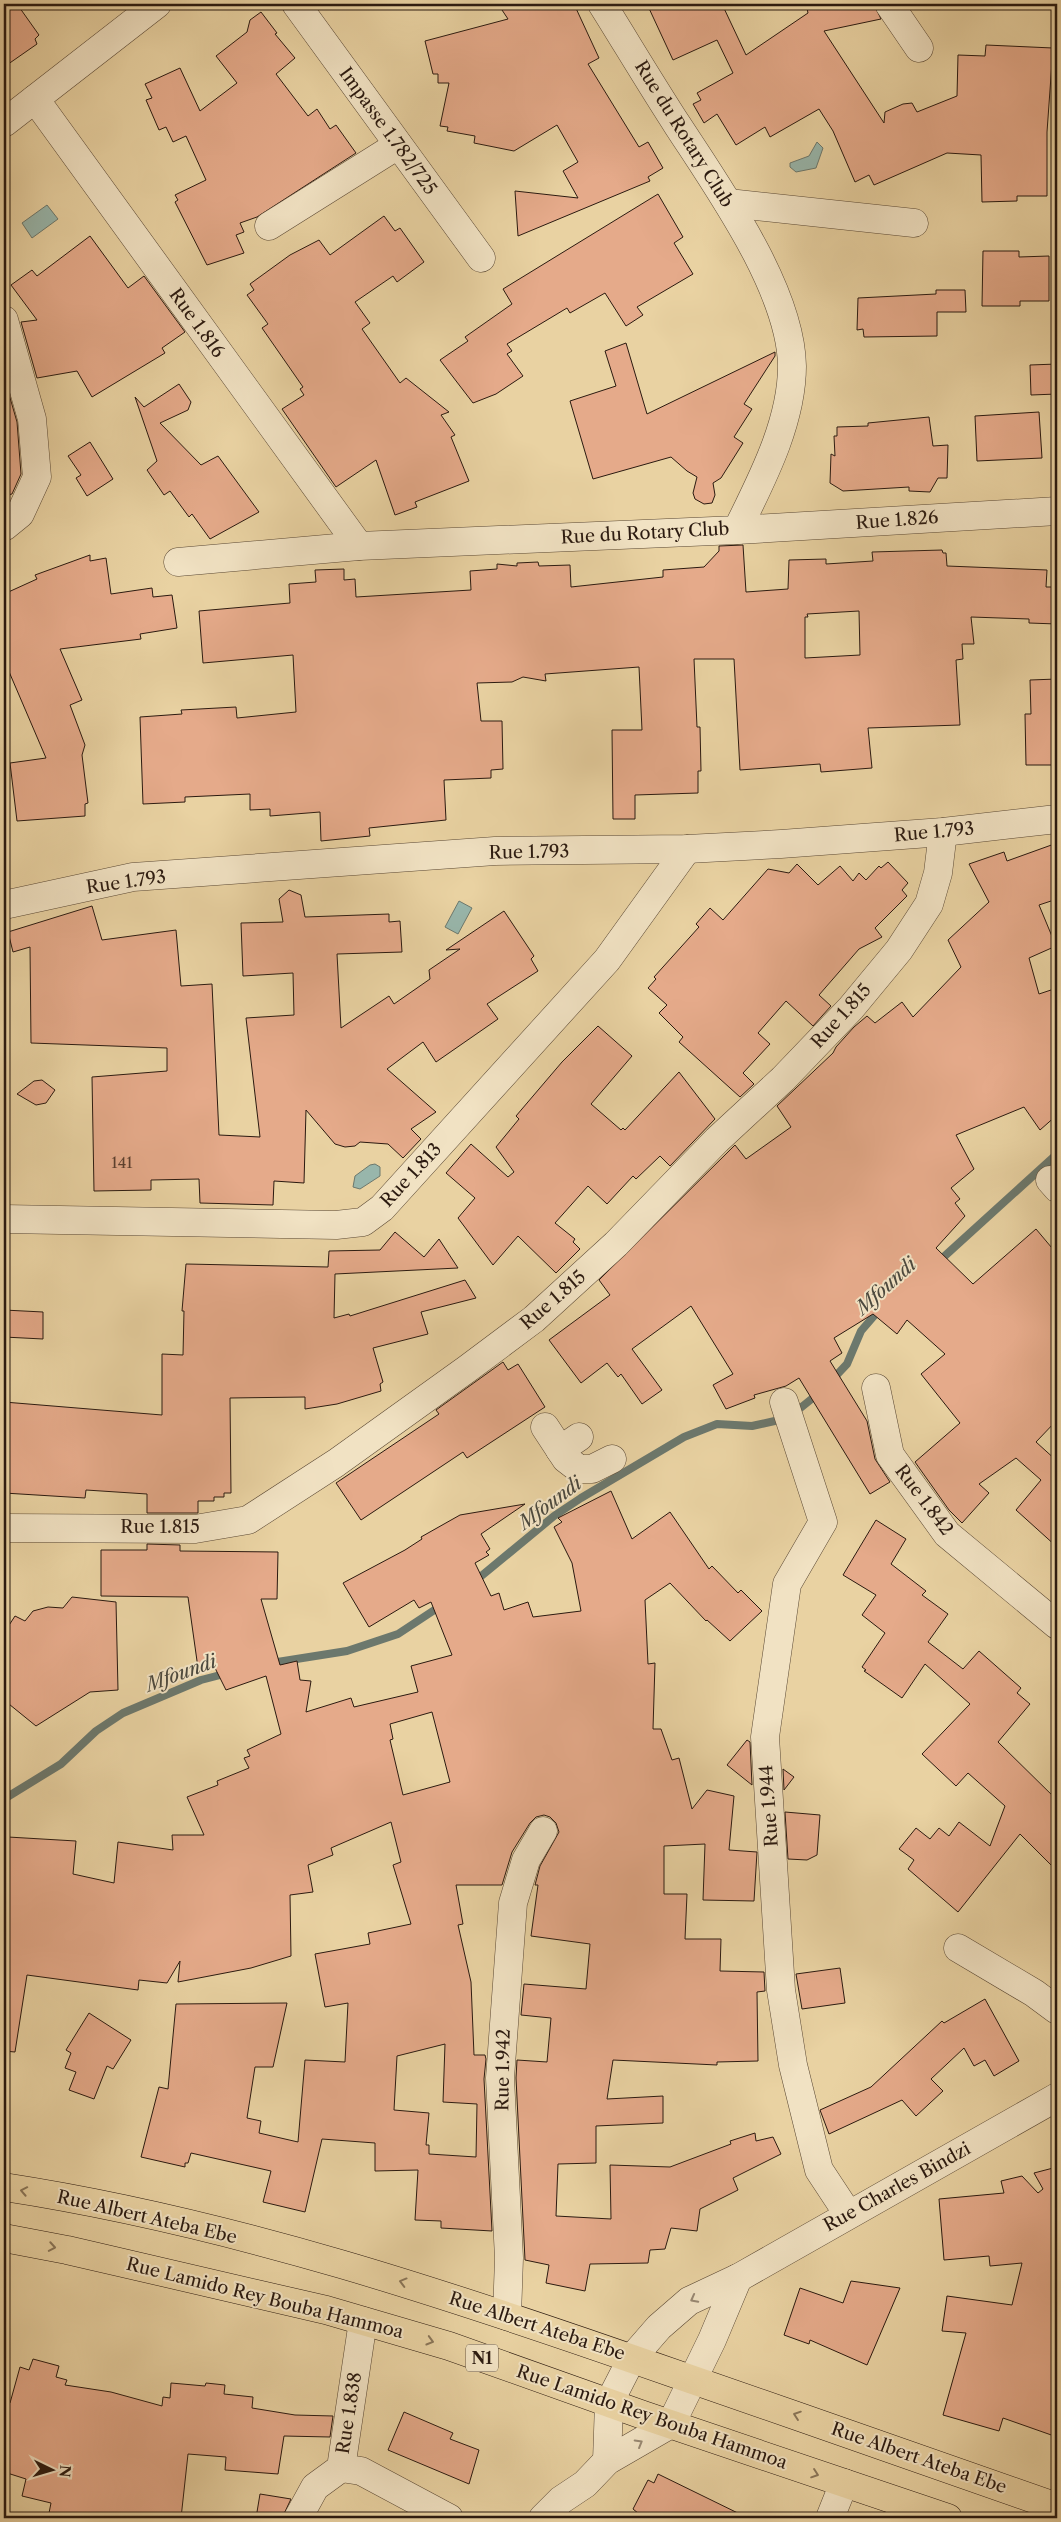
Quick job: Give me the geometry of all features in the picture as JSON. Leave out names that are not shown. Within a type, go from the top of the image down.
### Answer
[{"type":"highway","name":"Rue Albert Ateba Ebe","points":[[4,2187],[147,2214],[414,2285],[694,2379],[1057,2507]]},
{"type":"highway","name":"Rue Lamido Rey Bouba Hammoa","points":[[4,2238],[67,2250],[171,2274],[363,2321],[449,2346],[932,2516]]},
{"type":"street","points":[[4,123],[157,4]]},
{"type":"street","name":"Impasse 1.782/725","points":[[296,4],[480,258]]},
{"type":"street","name":"Rue du Rotary Club","points":[[178,562],[359,546],[737,530],[769,465],[787,404],[792,366],[786,329],[777,296],[728,203],[602,4]]},
{"type":"street","points":[[888,4],[919,48]]},
{"type":"street","name":"Rue 1.816","points":[[35,99],[359,546]]},
{"type":"street","points":[[269,226],[398,145]]},
{"type":"street","points":[[728,203],[914,223]]},
{"type":"street","points":[[4,320],[32,419],[37,477],[20,514],[4,527]]},
{"type":"street","name":"Rue 1.826","points":[[737,530],[1057,511]]},
{"type":"street","name":"Rue 1.793","points":[[4,905],[133,877],[495,852],[687,850],[943,832],[1057,819]]},
{"type":"street","name":"Rue 1.815","points":[[4,1528],[195,1529],[248,1520],[336,1463],[534,1319],[616,1244],[718,1140],[783,1079],[851,1008],[899,950],[929,904],[938,873],[943,832]]},
{"type":"street","name":"Rue 1.813","points":[[4,1219],[336,1225],[362,1222],[382,1208],[607,960],[687,850]]},
{"type":"street","name":"Rue 1.842","points":[[876,1388],[890,1455],[947,1534],[1057,1624]]},
{"type":"street","name":"Rue 1.944","points":[[784,1402],[794,1440],[823,1522],[787,1584],[765,1737],[780,1990],[795,2074],[819,2170],[848,2214]]},
{"type":"street","points":[[545,1427],[569,1444],[579,1469],[592,1469],[612,1459]]},
{"type":"street","name":"Rue 1.942","points":[[507,2316],[509,2258],[500,2078],[514,1903],[526,1860],[543,1831]]},
{"type":"street","points":[[958,1948],[1034,1993],[1057,2010]]},
{"type":"street","name":"Rue Charles Bindzi","points":[[606,2461],[609,2403],[632,2358],[659,2327],[689,2301],[738,2278],[1057,2097]]},
{"type":"street","points":[[543,2518],[561,2500],[585,2484],[606,2461],[671,2424],[694,2379],[738,2278]]},
{"type":"street","name":"Rue 1.838","points":[[298,2518],[316,2487],[341,2468],[363,2321]]},
{"type":"street","points":[[341,2468],[361,2471],[449,2518]]},
{"type":"street","points":[[830,2518],[844,2484]]},
{"type":"shaded area","points":[[817,142],[823,148],[816,168],[796,172],[790,167],[790,163],[809,156]]},
{"type":"shaded area","points":[[47,205],[58,219],[32,238],[22,223]]},
{"type":"shaded area","points":[[459,901],[472,908],[458,934],[445,927]]},
{"type":"shaded area","points":[[375,1164],[380,1167],[380,1176],[360,1189],[353,1187],[355,1176],[370,1165]]},
{"type":"building","points":[[4,4],[17,4],[39,35],[35,39],[37,44],[4,67]]},
{"type":"building","points":[[498,4],[574,4],[599,58],[588,64],[639,147],[648,142],[663,168],[648,177],[650,181],[518,236],[515,191],[578,198],[563,171],[578,162],[557,125],[514,151],[474,143],[475,136],[447,131],[448,127],[440,126],[449,83],[438,83],[438,74],[433,74],[425,41],[508,19]]},
{"type":"building","points":[[647,4],[722,4],[746,55],[808,13],[806,4],[874,4],[881,19],[824,31],[884,123],[885,112],[903,104],[912,103],[917,112],[957,96],[958,55],[985,56],[986,45],[1053,48],[1047,132],[1047,196],[1017,196],[1017,201],[982,202],[981,155],[947,153],[874,185],[869,175],[855,182],[833,131],[819,109],[770,137],[765,127],[736,145],[717,114],[704,123],[693,104],[701,100],[697,93],[733,73],[717,40],[673,60]]},
{"type":"building","points":[[261,12],[277,33],[275,34],[295,58],[276,74],[308,116],[317,109],[330,129],[336,125],[356,153],[257,217],[240,223],[244,232],[236,235],[244,253],[207,265],[175,202],[178,200],[175,195],[206,180],[186,136],[173,142],[166,127],[159,130],[146,100],[152,98],[145,84],[180,68],[200,111],[237,83],[216,56],[247,32],[250,20]]},
{"type":"building","points":[[658,194],[683,237],[674,243],[693,274],[637,307],[643,315],[626,326],[605,293],[570,313],[567,308],[507,344],[512,351],[507,354],[523,376],[496,394],[473,403],[440,360],[468,341],[465,337],[512,304],[503,289]]},
{"type":"building","points":[[384,216],[395,231],[400,228],[424,262],[397,282],[393,276],[355,302],[370,323],[362,329],[400,383],[406,378],[449,412],[441,415],[455,435],[451,437],[469,481],[415,502],[417,507],[395,515],[376,460],[336,487],[282,409],[304,395],[300,389],[303,387],[262,328],[268,324],[247,295],[254,290],[250,284],[290,255],[319,240],[330,255]]},
{"type":"building","points":[[90,236],[128,288],[144,276],[185,332],[162,348],[165,353],[92,397],[77,371],[37,378],[21,322],[37,320],[11,285],[32,270],[37,276]]},
{"type":"building","points":[[983,251],[1019,251],[1019,257],[1049,256],[1049,301],[1020,301],[1020,306],[982,306]]},
{"type":"building","points":[[936,290],[965,290],[966,312],[937,312],[937,336],[864,337],[863,329],[857,330],[858,298],[936,294]]},
{"type":"building","points":[[626,343],[647,414],[775,352],[775,356],[744,404],[752,409],[734,437],[743,443],[721,478],[713,483],[715,495],[712,503],[704,504],[695,499],[693,493],[697,477],[671,457],[593,479],[570,401],[616,386],[605,351]]},
{"type":"building","points":[[1057,364],[1057,394],[1031,395],[1030,365]]},
{"type":"building","points":[[4,377],[17,422],[21,474],[12,494],[4,496]]},
{"type":"building","points":[[179,384],[191,402],[188,410],[160,423],[201,465],[218,456],[259,512],[210,539],[192,514],[189,517],[170,491],[164,495],[147,470],[157,461],[135,397],[144,407]]},
{"type":"building","points":[[1039,412],[1042,458],[977,461],[975,416]]},
{"type":"building","points":[[929,417],[933,446],[948,445],[947,478],[938,478],[930,492],[909,491],[909,487],[843,491],[830,483],[831,454],[835,456],[834,436],[837,436],[837,427],[868,426],[868,423]]},
{"type":"building","points":[[90,442],[113,479],[87,496],[76,478],[81,475],[68,456]]},
{"type":"building","points":[[743,545],[746,592],[788,589],[789,560],[826,559],[826,564],[873,561],[872,552],[942,550],[943,553],[946,553],[947,566],[1047,570],[1046,587],[1057,587],[1057,624],[1029,623],[1029,619],[971,617],[974,644],[962,644],[963,659],[956,660],[960,725],[868,728],[872,768],[821,772],[820,764],[740,770],[734,659],[694,659],[697,727],[700,727],[701,771],[698,771],[698,793],[635,795],[635,819],[613,819],[612,730],[642,730],[639,667],[545,674],[546,681],[523,677],[512,682],[477,683],[481,721],[502,721],[503,769],[491,770],[491,778],[444,780],[446,820],[369,828],[370,836],[321,841],[320,812],[270,816],[270,809],[250,810],[250,794],[185,797],[185,802],[143,804],[140,717],[182,714],[181,710],[236,707],[237,718],[296,712],[293,655],[203,663],[199,611],[290,603],[289,584],[316,582],[315,570],[344,569],[344,580],[355,579],[356,597],[471,590],[470,571],[497,569],[497,564],[517,566],[517,563],[538,562],[539,566],[570,565],[571,587],[663,577],[663,570],[704,567],[719,551],[719,546]],"holes":[[[859,611],[860,655],[805,658],[805,617],[808,617],[807,614]]]},
{"type":"building","points":[[90,555],[90,561],[106,558],[111,594],[152,588],[153,597],[172,595],[177,628],[140,634],[141,639],[60,649],[82,700],[70,705],[85,745],[82,755],[88,803],[85,804],[85,816],[17,821],[10,763],[46,758],[4,660],[4,594],[37,579],[35,575]]},
{"type":"building","points":[[1057,679],[1057,765],[1026,765],[1025,714],[1031,714],[1030,680]]},
{"type":"building","points":[[1057,843],[1057,899],[1039,905],[1056,946],[1029,958],[1039,994],[1057,988],[1057,1115],[1040,1130],[1024,1107],[956,1135],[974,1169],[951,1188],[960,1199],[955,1203],[965,1216],[936,1248],[973,1284],[1036,1229],[1057,1254],[1057,1420],[1036,1442],[1057,1461],[1057,1547],[1016,1510],[1041,1480],[1016,1458],[979,1484],[989,1493],[962,1523],[949,1510],[915,1462],[960,1423],[921,1374],[945,1354],[907,1320],[897,1334],[873,1314],[834,1338],[842,1353],[830,1361],[867,1421],[875,1459],[890,1482],[870,1494],[799,1378],[786,1386],[754,1395],[755,1398],[726,1409],[713,1385],[733,1374],[691,1306],[632,1349],[662,1390],[642,1404],[621,1374],[618,1377],[607,1363],[581,1383],[549,1340],[610,1295],[599,1280],[735,1145],[746,1159],[791,1127],[777,1106],[833,1053],[854,1027],[867,1016],[875,1023],[902,1002],[913,1017],[961,967],[948,940],[989,902],[969,864],[1004,852],[1007,861]]},
{"type":"building","points":[[888,862],[908,883],[902,890],[907,896],[875,928],[882,937],[859,949],[819,995],[831,1006],[813,1026],[786,1001],[758,1033],[770,1044],[743,1073],[754,1084],[740,1097],[679,1042],[683,1037],[659,1013],[667,1005],[648,988],[656,979],[654,977],[699,927],[696,924],[710,908],[723,920],[768,869],[789,873],[797,864],[818,885],[840,866],[853,881],[859,873],[866,880],[879,866],[881,868]]},
{"type":"building","points":[[289,890],[301,895],[305,917],[389,914],[389,922],[400,921],[402,952],[337,954],[341,1028],[389,996],[394,1004],[430,979],[429,970],[460,949],[446,950],[504,911],[534,956],[531,959],[538,971],[487,1004],[498,1019],[436,1062],[423,1042],[387,1069],[436,1112],[411,1129],[421,1139],[403,1158],[388,1144],[360,1142],[355,1146],[345,1147],[335,1144],[306,1110],[304,1183],[274,1181],[273,1205],[200,1203],[199,1179],[151,1180],[151,1190],[94,1191],[92,1077],[167,1071],[167,1048],[31,1043],[30,947],[13,952],[8,932],[92,906],[102,940],[176,930],[181,986],[212,984],[219,1135],[260,1137],[246,1018],[294,1015],[293,973],[243,976],[241,923],[283,922],[279,899]]},
{"type":"building","points":[[598,1026],[632,1056],[591,1104],[621,1130],[623,1128],[625,1130],[679,1072],[715,1119],[670,1166],[660,1156],[636,1179],[633,1176],[607,1204],[588,1186],[555,1223],[575,1239],[573,1242],[580,1249],[556,1273],[518,1236],[493,1265],[458,1218],[475,1198],[446,1173],[471,1144],[508,1177],[514,1172],[496,1147],[519,1119],[516,1116],[562,1062]]},
{"type":"building","points":[[42,1080],[55,1090],[46,1103],[36,1105],[17,1094],[34,1081]]},
{"type":"building","points":[[395,1232],[424,1257],[439,1239],[458,1268],[335,1274],[334,1318],[349,1314],[350,1316],[465,1280],[476,1298],[421,1312],[428,1334],[373,1348],[383,1382],[380,1384],[381,1391],[337,1404],[305,1409],[305,1397],[230,1398],[231,1493],[224,1493],[224,1497],[214,1497],[214,1501],[198,1501],[198,1513],[147,1513],[147,1494],[86,1490],[85,1498],[4,1493],[4,1402],[162,1415],[162,1354],[183,1355],[184,1311],[182,1311],[186,1264],[328,1267],[329,1251],[380,1250]]},
{"type":"building","points":[[4,1310],[43,1312],[43,1339],[4,1337]]},
{"type":"building","points":[[503,1362],[508,1370],[518,1364],[545,1407],[467,1458],[463,1452],[361,1520],[336,1483],[439,1414],[436,1410]]},
{"type":"building","points":[[611,1491],[632,1539],[670,1512],[709,1569],[712,1566],[738,1593],[741,1590],[762,1611],[730,1641],[706,1621],[670,1583],[645,1600],[648,1664],[655,1663],[653,1729],[661,1729],[672,1760],[679,1758],[692,1809],[707,1790],[734,1796],[729,1850],[757,1852],[754,1901],[703,1900],[705,1844],[664,1846],[664,1894],[687,1894],[685,1939],[721,1939],[720,1971],[764,1972],[765,1991],[757,1992],[758,2061],[717,2062],[717,2065],[613,2060],[607,2099],[663,2096],[663,2123],[596,2126],[596,2163],[558,2164],[556,2216],[611,2219],[610,2165],[670,2167],[731,2144],[730,2141],[755,2133],[756,2141],[773,2137],[781,2154],[733,2178],[738,2190],[700,2209],[697,2231],[671,2228],[665,2249],[650,2250],[648,2263],[590,2264],[585,2291],[546,2283],[549,2265],[525,2260],[516,2078],[517,2060],[547,2062],[551,2018],[521,2015],[524,1984],[586,1989],[590,1944],[531,1936],[538,1885],[535,1885],[540,1866],[559,1832],[556,1823],[550,1817],[544,1815],[536,1817],[530,1823],[512,1852],[502,1885],[456,1885],[463,1924],[458,1925],[471,1982],[474,2055],[485,2055],[486,2059],[484,2079],[492,2231],[441,2228],[441,2221],[415,2220],[418,2170],[375,2171],[375,2143],[322,2139],[305,2212],[263,2202],[271,2171],[191,2153],[188,2163],[185,2163],[185,2167],[141,2157],[159,2087],[168,2089],[176,2004],[287,2003],[273,2067],[255,2067],[247,2118],[261,2121],[259,2133],[298,2142],[305,2060],[345,2062],[348,2003],[325,2007],[315,1954],[370,1944],[368,1933],[411,1924],[393,1865],[401,1862],[391,1822],[331,1848],[333,1855],[308,1865],[313,1892],[290,1895],[291,1956],[251,1968],[178,1982],[180,1961],[167,1983],[139,1980],[138,1990],[27,1975],[15,2052],[4,2051],[4,1859],[6,1859],[8,1837],[76,1841],[73,1874],[114,1883],[118,1842],[173,1850],[172,1835],[204,1835],[187,1797],[218,1785],[217,1781],[249,1768],[244,1758],[250,1756],[247,1750],[281,1734],[266,1676],[226,1690],[212,1662],[198,1668],[188,1597],[101,1596],[101,1550],[147,1550],[147,1544],[180,1545],[180,1551],[278,1552],[277,1599],[261,1599],[280,1665],[297,1661],[300,1680],[311,1681],[306,1712],[351,1698],[354,1707],[418,1692],[411,1666],[452,1655],[431,1602],[419,1608],[414,1600],[369,1627],[343,1583],[405,1550],[422,1539],[421,1537],[460,1515],[525,1504],[481,1534],[490,1549],[486,1552],[489,1555],[475,1563],[491,1596],[499,1593],[504,1610],[528,1602],[533,1617],[581,1611],[572,1563],[554,1527],[562,1522],[558,1518]],"holes":[[[432,1712],[450,1782],[403,1795],[390,1740],[393,1739],[390,1724]],[[445,2044],[443,2102],[477,2104],[476,2157],[429,2154],[429,2145],[426,2145],[429,2113],[394,2110],[397,2056]]]},
{"type":"building","points":[[876,1520],[906,1539],[891,1564],[926,1591],[922,1595],[948,1614],[928,1642],[963,1669],[979,1651],[1021,1688],[1017,1693],[1030,1704],[998,1742],[1057,1800],[1057,1871],[1020,1834],[958,1912],[908,1869],[914,1860],[899,1849],[916,1828],[930,1839],[939,1828],[949,1836],[959,1822],[990,1846],[1005,1806],[968,1773],[956,1786],[922,1754],[970,1704],[925,1664],[902,1698],[864,1671],[866,1670],[862,1667],[885,1633],[862,1615],[876,1595],[843,1575]]},
{"type":"building","points":[[72,1597],[116,1602],[118,1690],[90,1692],[36,1726],[4,1700],[4,1633],[15,1616],[25,1621],[33,1611],[48,1607],[63,1608]]},
{"type":"building","points":[[747,1740],[750,1742],[752,1785],[727,1765]]},
{"type":"building","points":[[783,1769],[794,1777],[784,1790]]},
{"type":"building","points":[[785,1812],[820,1815],[817,1855],[807,1860],[788,1859]]},
{"type":"building","points":[[840,1968],[845,2003],[802,2009],[796,1974]]},
{"type":"building","points":[[985,1999],[1019,2061],[994,2076],[985,2060],[974,2066],[964,2048],[931,2079],[943,2091],[916,2116],[902,2100],[829,2134],[820,2110],[871,2087],[942,2021],[944,2023]]},
{"type":"building","points":[[89,2013],[131,2040],[113,2069],[107,2066],[94,2099],[69,2090],[76,2072],[65,2068],[71,2053],[66,2050]]},
{"type":"building","points":[[1057,2167],[1057,2437],[1003,2418],[999,2431],[943,2415],[966,2333],[942,2331],[947,2296],[1012,2305],[1022,2263],[990,2266],[989,2256],[944,2260],[939,2199],[1004,2193],[1001,2181],[1022,2176],[1038,2193],[1043,2189],[1034,2173]]},
{"type":"building","points":[[851,2281],[900,2288],[867,2365],[810,2340],[809,2344],[784,2335],[800,2288],[843,2303]]},
{"type":"building","points":[[33,2359],[59,2366],[56,2377],[67,2380],[65,2385],[111,2392],[162,2406],[163,2397],[170,2398],[171,2383],[205,2386],[206,2383],[225,2385],[224,2394],[253,2397],[252,2408],[295,2415],[333,2416],[330,2437],[284,2436],[278,2474],[225,2470],[226,2457],[188,2454],[181,2518],[48,2518],[51,2503],[22,2496],[26,2479],[4,2472],[4,2402],[10,2403],[20,2367],[29,2370]]},
{"type":"building","points":[[404,2412],[453,2433],[450,2439],[479,2450],[469,2484],[388,2450]]},
{"type":"building","points":[[658,2474],[748,2518],[644,2518],[633,2509],[648,2480],[654,2483]]},
{"type":"building","points":[[260,2494],[291,2499],[282,2518],[256,2518]]},
{"type":"waterway","name":"Mfoundi","points":[[937,1263],[1057,1154]]},
{"type":"waterway","name":"Mfoundi","points":[[831,1381],[847,1364],[861,1331],[880,1309]]},
{"type":"waterway","name":"Mfoundi","points":[[474,1582],[554,1516],[684,1437],[717,1424],[752,1426],[788,1418],[819,1393]]},
{"type":"waterway","name":"Mfoundi","points":[[271,1663],[347,1651],[398,1634],[442,1605]]},
{"type":"waterway","name":"Mfoundi","points":[[4,1799],[61,1764],[96,1731],[123,1713],[201,1680],[228,1673]]}]
